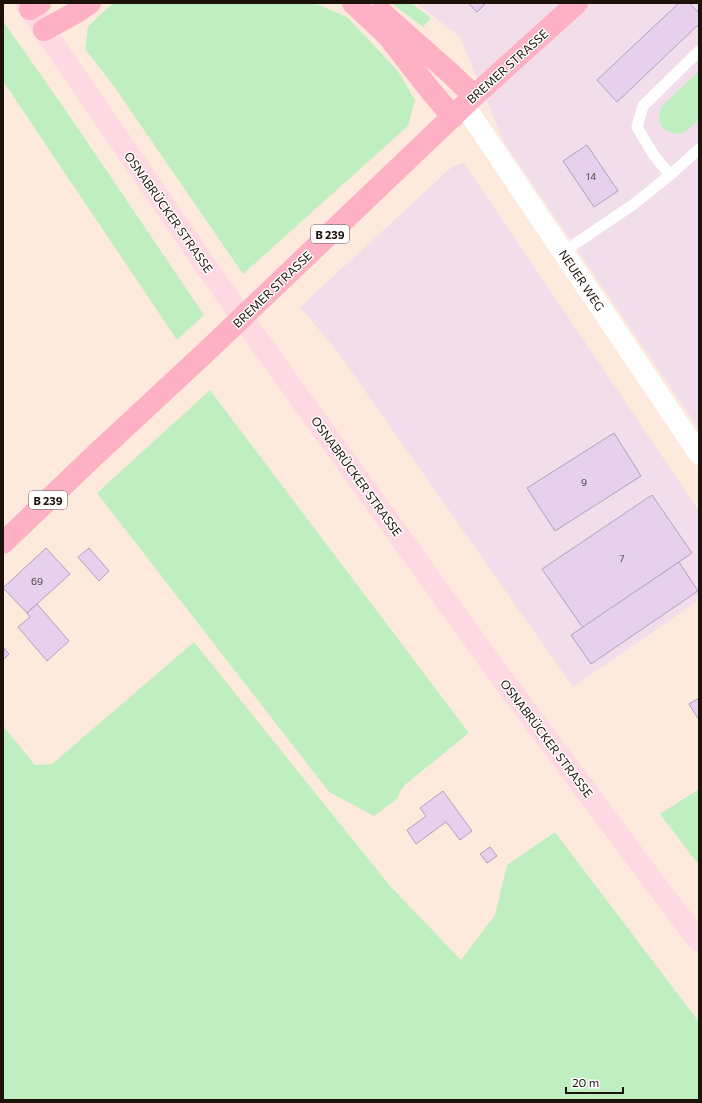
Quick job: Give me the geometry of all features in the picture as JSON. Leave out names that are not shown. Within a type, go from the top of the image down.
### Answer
[{"type":"main road","points":[[44,30],[90,3]]},
{"type":"main road","points":[[353,3],[388,36],[430,90],[464,106]]},
{"type":"main road","points":[[371,3],[445,68],[464,106]]},
{"type":"main road","name":"BREMER STRASSE","points":[[3,542],[464,106],[577,3]]},
{"type":"main road","name":"OSNABRÜCKER STRASSE","points":[[32,5],[44,30],[208,269],[277,366],[498,673],[699,941]]},
{"type":"street","name":"NEUER WEG","points":[[464,106],[699,454]]},
{"type":"lane","points":[[670,175],[653,154],[637,127],[644,106],[699,51]]},
{"type":"lane","points":[[563,252],[628,209],[699,149]]},
{"type":"shaded area","points":[[416,3],[699,3],[699,429],[504,142],[460,37]]},
{"type":"shaded area","points":[[464,163],[699,511],[699,600],[573,687],[337,351],[300,307],[453,166]]},
{"type":"green space","points":[[113,3],[314,3],[347,17],[398,71],[415,100],[408,126],[243,274],[113,85],[85,49],[88,26]]},
{"type":"green space","points":[[391,3],[411,3],[431,18],[423,27]]},
{"type":"green space","points":[[3,21],[69,115],[204,315],[177,340],[3,81]]},
{"type":"green space","points":[[699,71],[699,118],[685,132],[676,134],[666,130],[661,125],[659,118],[662,106]]},
{"type":"green space","points":[[210,390],[469,733],[406,784],[401,790],[397,799],[374,816],[329,792],[97,493]]},
{"type":"green space","points":[[194,642],[390,886],[461,960],[495,915],[507,865],[555,832],[699,1022],[699,1100],[3,1100],[3,726],[35,765],[52,764]]},
{"type":"green space","points":[[699,789],[699,865],[660,814]]},
{"type":"building","points":[[468,3],[486,3],[477,12]]},
{"type":"building","points":[[679,3],[689,3],[699,13],[699,24],[617,102],[597,80]]},
{"type":"building","points":[[587,145],[618,191],[594,207],[563,161]]},
{"type":"building","points":[[614,433],[641,476],[555,531],[527,488]]},
{"type":"building","points":[[652,495],[692,553],[583,628],[542,569]]},
{"type":"building","points":[[46,548],[70,574],[27,613],[3,588]]},
{"type":"building","points":[[89,548],[109,571],[99,581],[78,557]]},
{"type":"building","points":[[679,562],[698,591],[591,664],[571,635]]},
{"type":"building","points":[[37,604],[69,641],[47,661],[18,627],[30,617],[27,613]]},
{"type":"building","points":[[3,647],[9,654],[3,660]]},
{"type":"building","points":[[699,698],[699,720],[689,704]]},
{"type":"building","points":[[443,791],[472,831],[460,840],[446,822],[416,844],[407,830],[426,816],[420,808]]},
{"type":"building","points":[[490,847],[497,856],[487,863],[480,854]]}]
